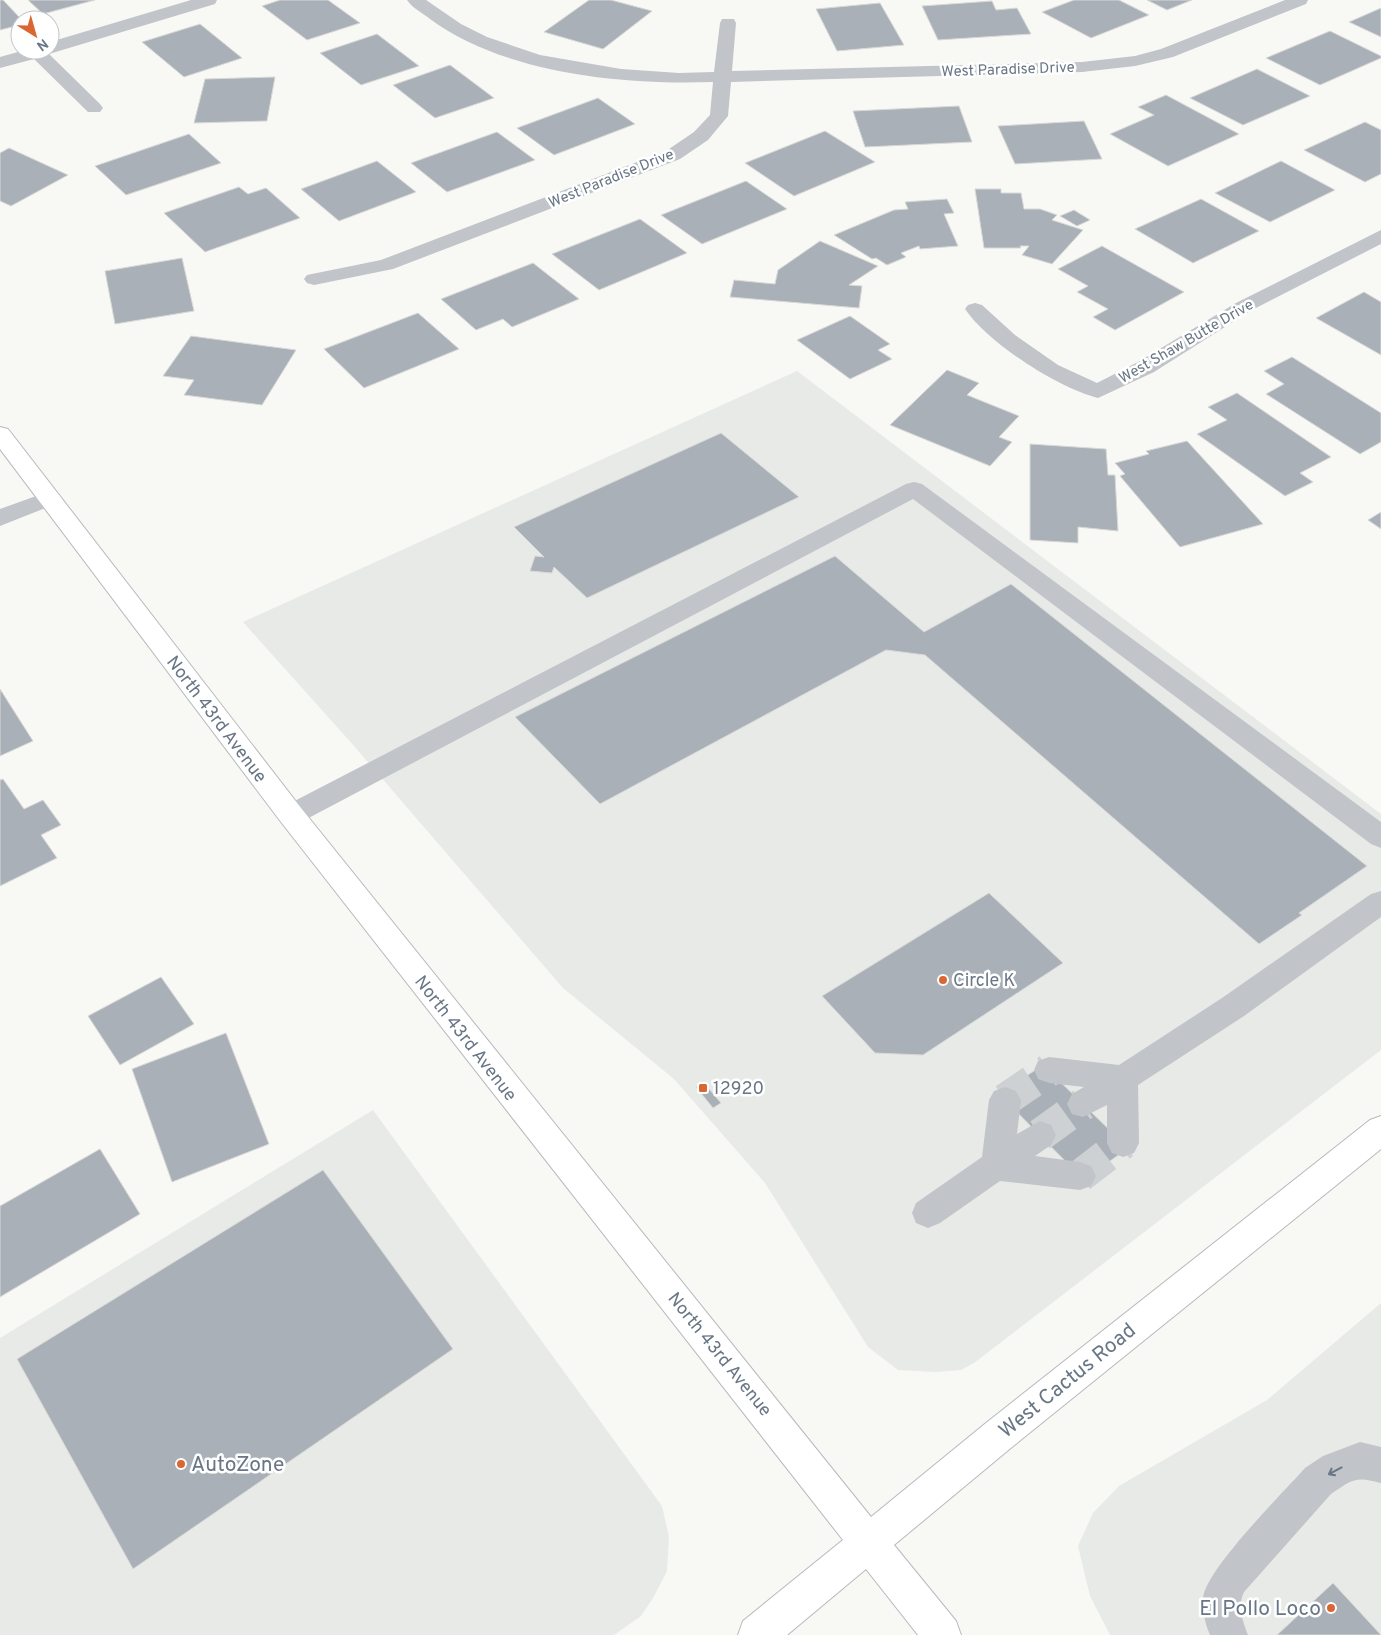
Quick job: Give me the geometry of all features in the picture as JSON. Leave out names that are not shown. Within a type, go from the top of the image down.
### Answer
[{"type":"main road","name":"North 43rd Avenue","points":[[0,434],[291,815],[942,1635]]},
{"type":"main road","name":"West Cactus Road","points":[[757,1635],[1021,1418],[1381,1130]]},
{"type":"street","points":[[60,45],[209,0]]},
{"type":"street","points":[[414,0],[454,27],[493,46],[581,70],[630,76],[723,78],[728,23]]},
{"type":"street","name":"West Paradise Drive","points":[[314,279],[386,265],[673,155],[701,136],[719,116],[723,78],[1082,67],[1135,60],[1167,53],[1300,0]]},
{"type":"street","points":[[53,60],[94,108]]},
{"type":"street","name":"West Paradise Drive","points":[[1082,67],[1090,87]]},
{"type":"street","name":"West Shaw Butte Drive","points":[[975,309],[1008,339],[1050,370],[1098,391],[1146,367],[1243,307],[1377,243]]},
{"type":"street","points":[[291,815],[914,489],[1381,837]]},
{"type":"street","points":[[0,518],[50,498]]},
{"type":"street","points":[[1084,1104],[1233,1007],[1381,902]]},
{"type":"street","points":[[1049,1070],[1122,1078]]},
{"type":"street","points":[[1122,1078],[1123,1143]]},
{"type":"street","points":[[997,1166],[1006,1100]]},
{"type":"street","points":[[928,1213],[1040,1135]]},
{"type":"street","points":[[997,1166],[1080,1176]]},
{"type":"street","points":[[1230,1635],[1224,1621],[1222,1596],[1231,1579],[1318,1481],[1336,1469],[1360,1460],[1381,1465]]},
{"type":"shaded area","points":[[797,371],[1381,814],[1381,1050],[974,1363],[961,1370],[935,1372],[898,1370],[868,1347],[765,1183],[674,1079],[563,988],[354,746],[243,622]]},
{"type":"shaded area","points":[[373,1110],[662,1506],[669,1537],[667,1571],[641,1616],[614,1635],[0,1635],[0,1338]]},
{"type":"shaded area","points":[[1381,1303],[1381,1635],[1110,1635],[1090,1596],[1078,1546],[1093,1513],[1119,1486],[1267,1400]]},
{"type":"building","points":[[0,0],[3,0],[12,10],[10,10],[10,28],[0,30]]},
{"type":"building","points":[[28,0],[95,0],[58,10],[39,10]]},
{"type":"building","points":[[280,0],[328,0],[360,23],[307,40],[262,6]]},
{"type":"building","points":[[589,0],[611,0],[652,11],[603,49],[544,32]]},
{"type":"building","points":[[1074,0],[1119,0],[1149,15],[1091,38],[1042,12]]},
{"type":"building","points":[[1147,0],[1192,0],[1167,10]]},
{"type":"building","points":[[992,1],[996,10],[1017,8],[1031,34],[938,40],[922,6]]},
{"type":"building","points":[[880,3],[904,45],[837,51],[816,9]]},
{"type":"building","points":[[1381,8],[1381,37],[1349,22]]},
{"type":"building","points":[[200,24],[242,58],[184,77],[142,42]]},
{"type":"building","points":[[1330,31],[1381,56],[1381,58],[1320,85],[1266,58]]},
{"type":"building","points":[[377,34],[419,66],[361,85],[320,53]]},
{"type":"building","points":[[450,65],[494,98],[435,118],[393,85]]},
{"type":"building","points":[[1257,69],[1310,96],[1243,125],[1190,98]]},
{"type":"building","points":[[275,77],[267,121],[194,123],[205,79]]},
{"type":"building","points":[[1166,95],[1239,134],[1168,166],[1110,134],[1154,115],[1138,107]]},
{"type":"building","points":[[598,98],[635,124],[554,155],[517,128]]},
{"type":"building","points":[[959,106],[972,142],[865,147],[853,111]]},
{"type":"building","points":[[1084,121],[1102,159],[1015,164],[998,126]]},
{"type":"building","points":[[1365,122],[1381,130],[1381,174],[1365,182],[1304,150]]},
{"type":"building","points":[[825,131],[875,162],[794,196],[745,163]]},
{"type":"building","points":[[497,132],[535,160],[447,192],[411,163]]},
{"type":"building","points":[[189,134],[221,163],[126,195],[95,166]]},
{"type":"building","points":[[9,148],[68,175],[11,206],[0,201],[0,153]]},
{"type":"building","points":[[377,161],[416,192],[339,221],[301,189]]},
{"type":"building","points":[[1281,161],[1335,190],[1270,222],[1215,193]]},
{"type":"building","points":[[746,181],[787,209],[702,244],[661,215]]},
{"type":"building","points":[[239,187],[248,194],[266,188],[300,218],[205,252],[164,213]]},
{"type":"building","points":[[975,189],[1001,189],[1001,193],[1021,193],[1024,209],[1040,209],[1057,215],[1052,220],[1083,230],[1052,264],[1022,255],[1029,246],[1020,246],[1021,248],[984,248]]},
{"type":"building","points":[[947,199],[954,213],[944,214],[958,246],[920,249],[919,246],[901,253],[906,257],[887,265],[876,258],[872,259],[834,235],[894,210],[908,209],[905,202]]},
{"type":"building","points":[[1201,199],[1259,231],[1193,263],[1135,229]]},
{"type":"building","points":[[1074,210],[1090,220],[1077,226],[1060,216]]},
{"type":"building","points":[[640,219],[687,253],[599,290],[552,254]]},
{"type":"building","points":[[820,241],[878,266],[849,285],[862,286],[859,308],[730,297],[734,280],[775,284],[778,270]]},
{"type":"building","points":[[1102,246],[1184,292],[1115,330],[1093,317],[1108,309],[1077,292],[1088,286],[1058,269]]},
{"type":"building","points":[[182,258],[194,311],[115,324],[105,271]]},
{"type":"building","points":[[533,263],[579,299],[512,327],[503,319],[476,330],[441,299]]},
{"type":"building","points":[[1364,292],[1381,302],[1381,355],[1316,318]]},
{"type":"building","points":[[418,313],[459,349],[364,388],[324,349]]},
{"type":"building","points":[[850,316],[890,344],[878,350],[892,359],[850,379],[797,340]]},
{"type":"building","points":[[191,336],[296,350],[262,405],[184,395],[194,380],[163,376]]},
{"type":"building","points":[[1292,357],[1381,413],[1381,442],[1360,454],[1266,394],[1284,384],[1264,371]]},
{"type":"building","points":[[947,370],[979,383],[967,395],[1019,416],[999,437],[1012,442],[990,466],[890,425]]},
{"type":"building","points":[[1237,393],[1331,457],[1300,473],[1313,482],[1285,496],[1197,434],[1227,420],[1208,407]]},
{"type":"building","points":[[721,433],[799,497],[587,598],[554,567],[552,573],[530,571],[535,556],[544,557],[514,527]]},
{"type":"building","points":[[1187,441],[1263,524],[1180,547],[1120,476],[1125,474],[1115,463],[1149,454],[1146,451]]},
{"type":"building","points":[[1030,444],[1106,449],[1108,475],[1115,475],[1118,531],[1078,527],[1078,543],[1030,540]]},
{"type":"building","points":[[1381,512],[1381,529],[1368,520]]},
{"type":"building","points":[[835,556],[924,632],[1011,584],[1367,866],[1299,913],[1302,915],[1259,944],[925,655],[886,650],[600,804],[515,717]]},
{"type":"building","points":[[0,689],[33,741],[0,756]]},
{"type":"building","points":[[3,779],[24,809],[43,800],[61,825],[41,835],[57,858],[0,886],[0,780]]},
{"type":"building","name":"Circle K","points":[[989,893],[1063,963],[923,1055],[875,1053],[822,996]]},
{"type":"building","points":[[161,977],[194,1024],[120,1065],[88,1016]]},
{"type":"building","points":[[226,1033],[269,1144],[172,1182],[132,1069]]},
{"type":"building","points":[[1043,1065],[1128,1148],[1084,1180],[999,1094]]},
{"type":"building","points":[[704,1083],[721,1103],[713,1108],[696,1087]]},
{"type":"building","points":[[100,1149],[140,1214],[0,1297],[0,1206]]},
{"type":"building","name":"AutoZone","points":[[323,1170],[453,1349],[133,1569],[17,1359]]},
{"type":"building","name":"El Pollo Loco","points":[[1333,1583],[1381,1635],[1277,1635]]},
{"type":"tunnel","points":[[1005,1100],[1049,1070]]},
{"type":"tunnel","points":[[1040,1135],[1083,1104]]},
{"type":"tunnel","points":[[1080,1176],[1123,1143]]},
{"type":"place","name":"Circle K","points":[[943,980]]},
{"type":"place","name":"12920","points":[[703,1088]]},
{"type":"place","name":"AutoZone","points":[[181,1464]]},
{"type":"place","name":"El Pollo Loco","points":[[1331,1608]]}]
